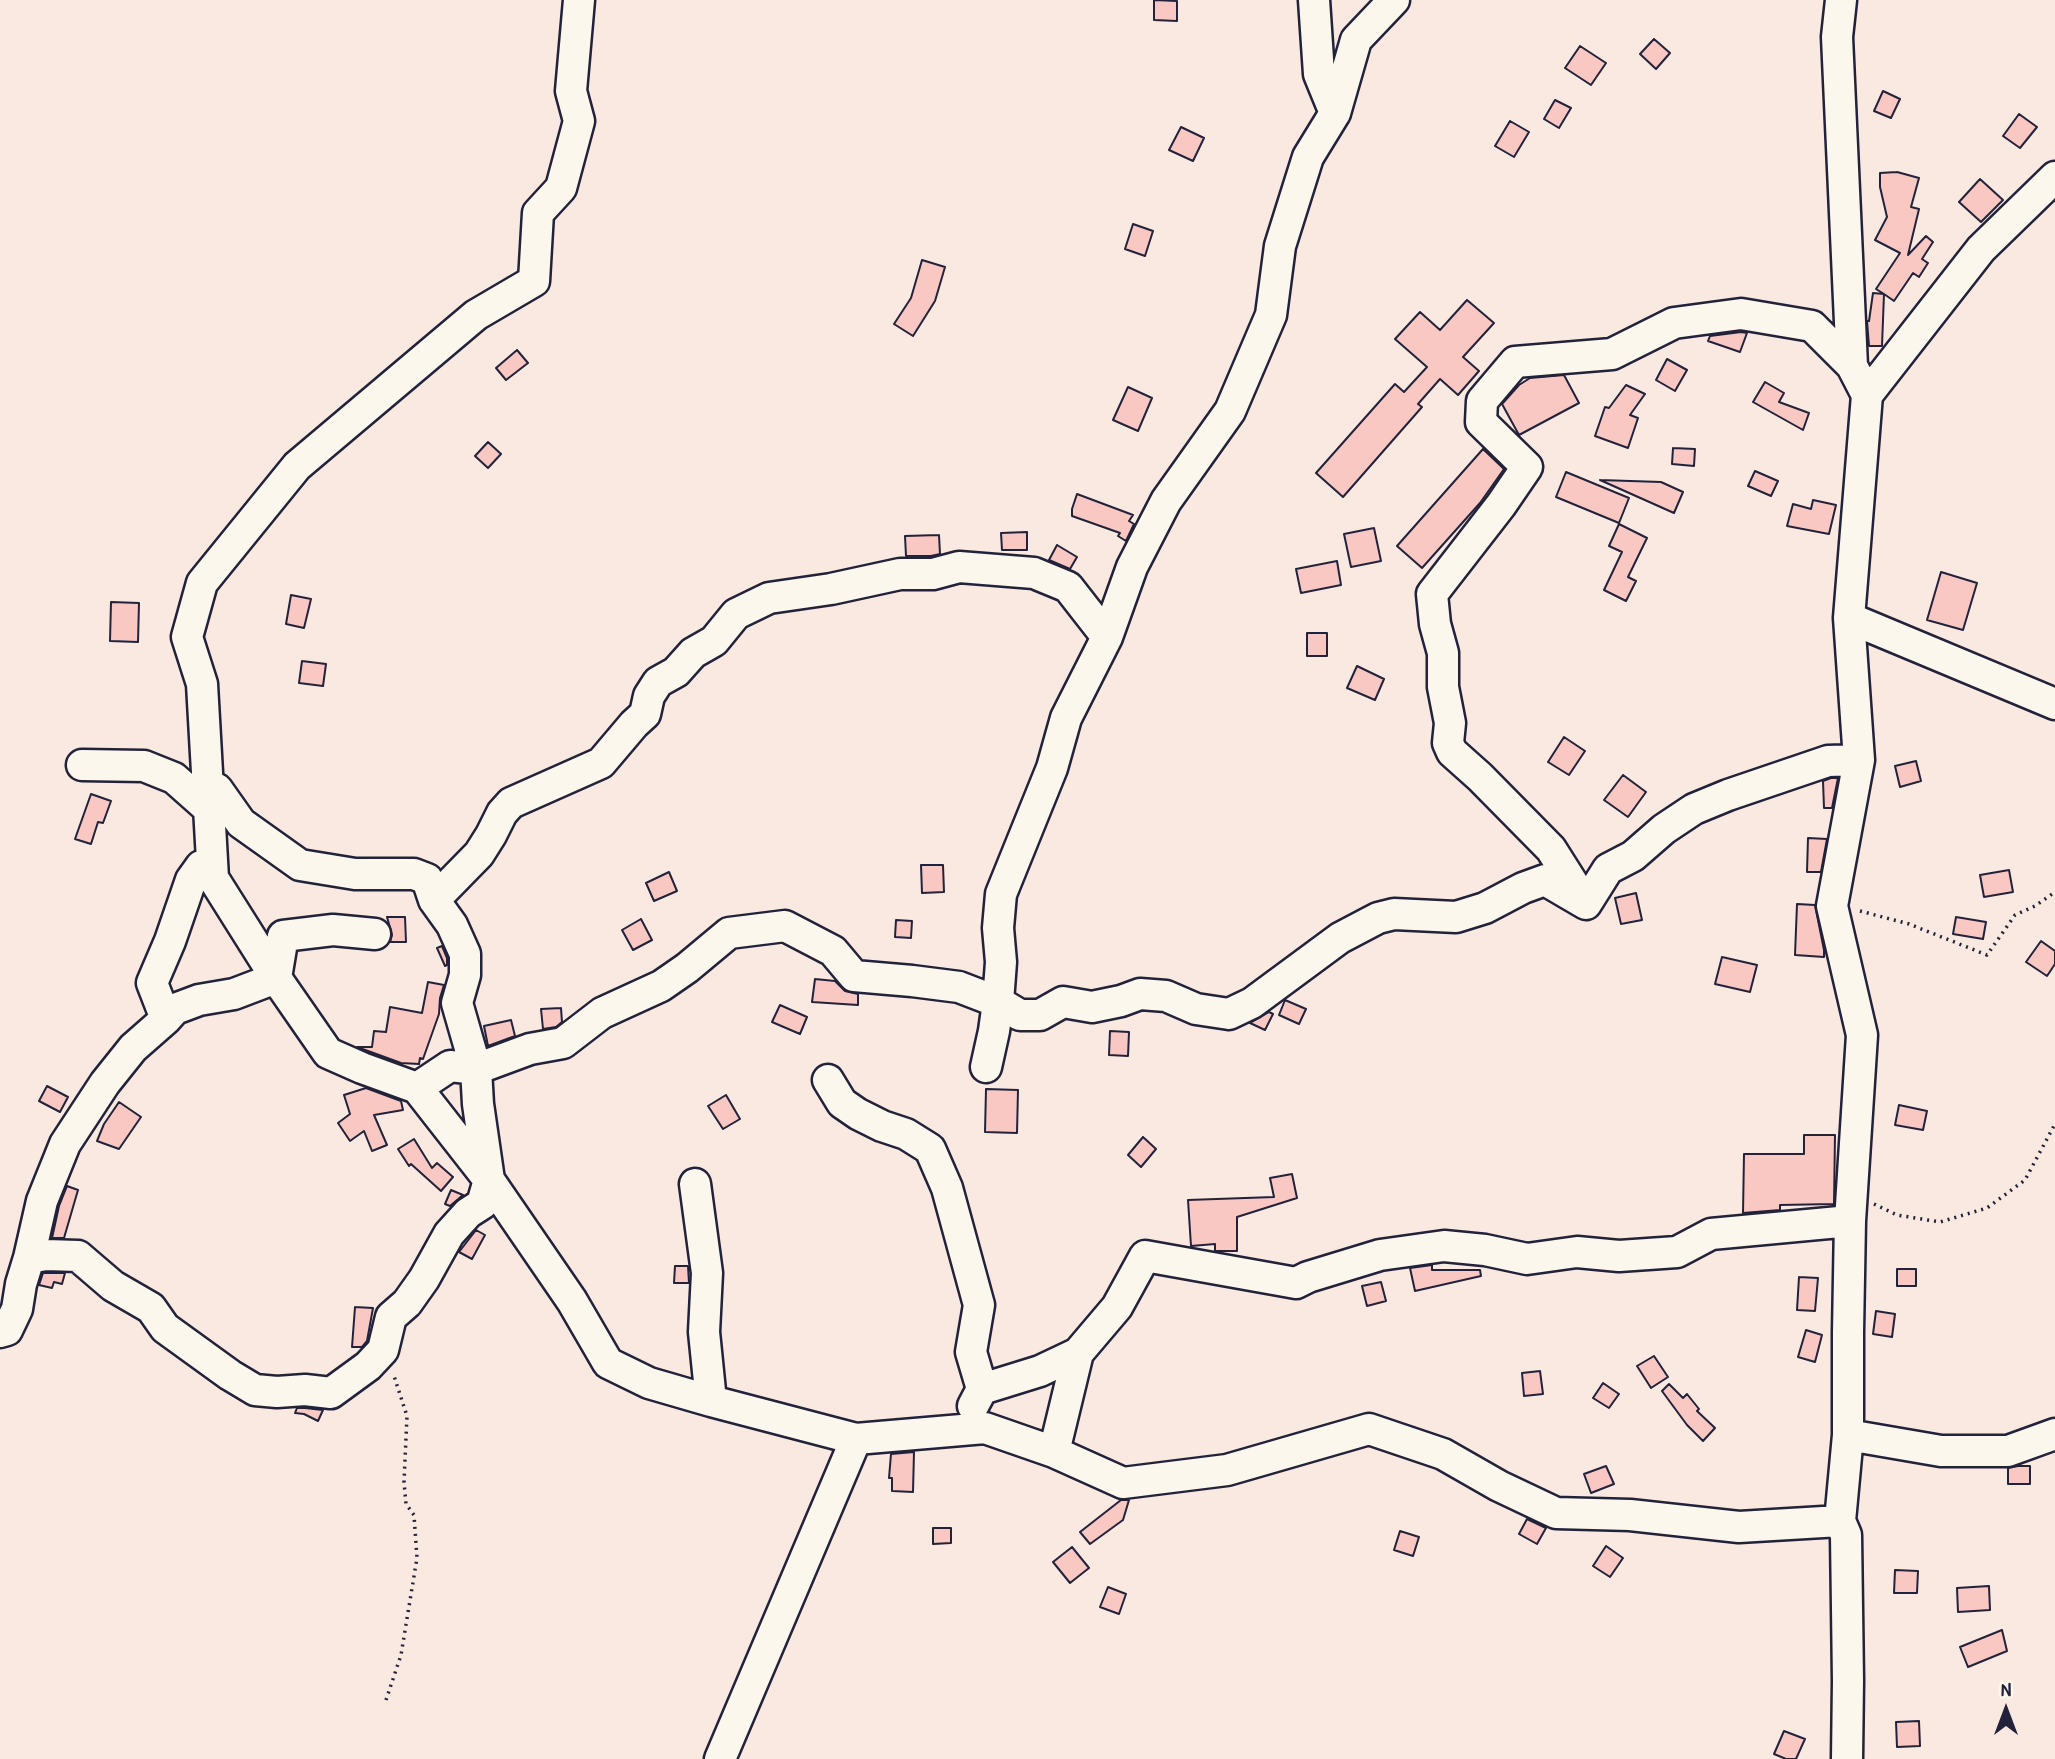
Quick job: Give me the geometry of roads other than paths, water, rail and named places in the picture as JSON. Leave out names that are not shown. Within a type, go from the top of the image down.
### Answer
[{"type":"street","points":[[213,878],[202,684],[187,637],[202,583],[297,466],[476,316],[534,281],[538,212],[561,188],[579,121],[571,91],[579,0]]},
{"type":"street","points":[[1314,0],[1319,74],[1335,113]]},
{"type":"street","points":[[986,1067],[998,1002],[1001,894],[1052,768],[1066,718],[1107,637],[1132,567],[1166,501],[1230,411],[1271,316],[1280,246],[1308,157],[1335,113],[1356,40],[1394,0]]},
{"type":"street","points":[[1841,0],[1837,37],[1852,366]]},
{"type":"street","points":[[1867,395],[1981,249],[2055,177]]},
{"type":"street","points":[[1586,904],[1551,849],[1452,752],[1448,743],[1450,723],[1443,687],[1443,653],[1435,624],[1432,594],[1527,467],[1481,422],[1482,401],[1515,362],[1612,355],[1674,323],[1741,314],[1812,326],[1852,366],[1867,395],[1849,618],[1859,760],[1832,906],[1861,1035],[1851,1207],[1848,1436],[1840,1521],[1846,1535],[1847,1759]]},
{"type":"street","points":[[434,900],[479,854],[502,813],[511,803],[601,763],[645,714],[649,696],[658,681],[676,672],[693,653],[714,641],[736,614],[769,598],[831,589],[900,574],[933,575],[959,567],[1034,573],[1068,587],[1107,637]]},
{"type":"street","points":[[1849,618],[2055,704]]},
{"type":"street","points":[[1586,904],[1608,869],[1633,856],[1664,829],[1694,809],[1828,761],[1859,760]]},
{"type":"street","points":[[82,765],[144,766],[174,778],[209,809]]},
{"type":"street","points":[[29,1258],[46,1255],[78,1256],[113,1286],[151,1308],[165,1328],[230,1375],[256,1390],[331,1393],[368,1366],[383,1350],[391,1317],[407,1303],[424,1279],[449,1234],[468,1213],[482,1203],[489,1180],[476,1069],[457,1003],[465,975],[465,954],[452,925],[434,900],[427,879],[414,874],[355,874],[300,865],[241,823],[217,789],[209,809]]},
{"type":"street","points":[[166,1019],[152,983],[191,880],[201,866],[213,878],[276,978],[328,1053],[417,1088],[489,1180],[572,1301],[608,1363],[649,1383],[856,1439],[985,1428],[1054,1452],[1123,1483],[1227,1470],[1369,1429],[1443,1454],[1556,1514],[1630,1515],[1739,1527],[1840,1521]]},
{"type":"street","points":[[417,1088],[450,1066],[476,1069],[530,1049],[563,1043],[602,1013],[661,986],[729,933],[785,926],[833,951],[854,976],[958,987],[998,1002],[1020,1015],[1040,1015],[1063,1002],[1092,1006],[1121,1001],[1140,994],[1166,996],[1196,1009],[1229,1014],[1252,1003],[1340,938],[1378,918],[1394,915],[1456,917],[1485,908],[1545,880],[1586,904]]},
{"type":"street","points":[[276,978],[283,936],[333,930],[375,934]]},
{"type":"street","points":[[0,1332],[7,1330],[18,1309],[21,1284],[42,1201],[65,1144],[105,1083],[133,1048],[175,1009],[276,978]]},
{"type":"street","points":[[828,1080],[842,1103],[858,1114],[930,1149],[947,1188],[979,1306],[971,1352],[982,1389]]},
{"type":"street","points":[[695,1184],[707,1273],[704,1332],[711,1401]]},
{"type":"street","points":[[967,1429],[982,1389],[1040,1371],[1078,1353],[1117,1307],[1145,1256],[1297,1283],[1380,1255],[1444,1246],[1485,1250],[1527,1259],[1577,1252],[1619,1256],[1677,1252],[1711,1234],[1851,1207]]},
{"type":"street","points":[[1054,1452],[1078,1353]]},
{"type":"street","points":[[1848,1436],[1941,1451],[2008,1451],[2055,1434]]},
{"type":"street","points":[[720,1759],[856,1439]]}]
